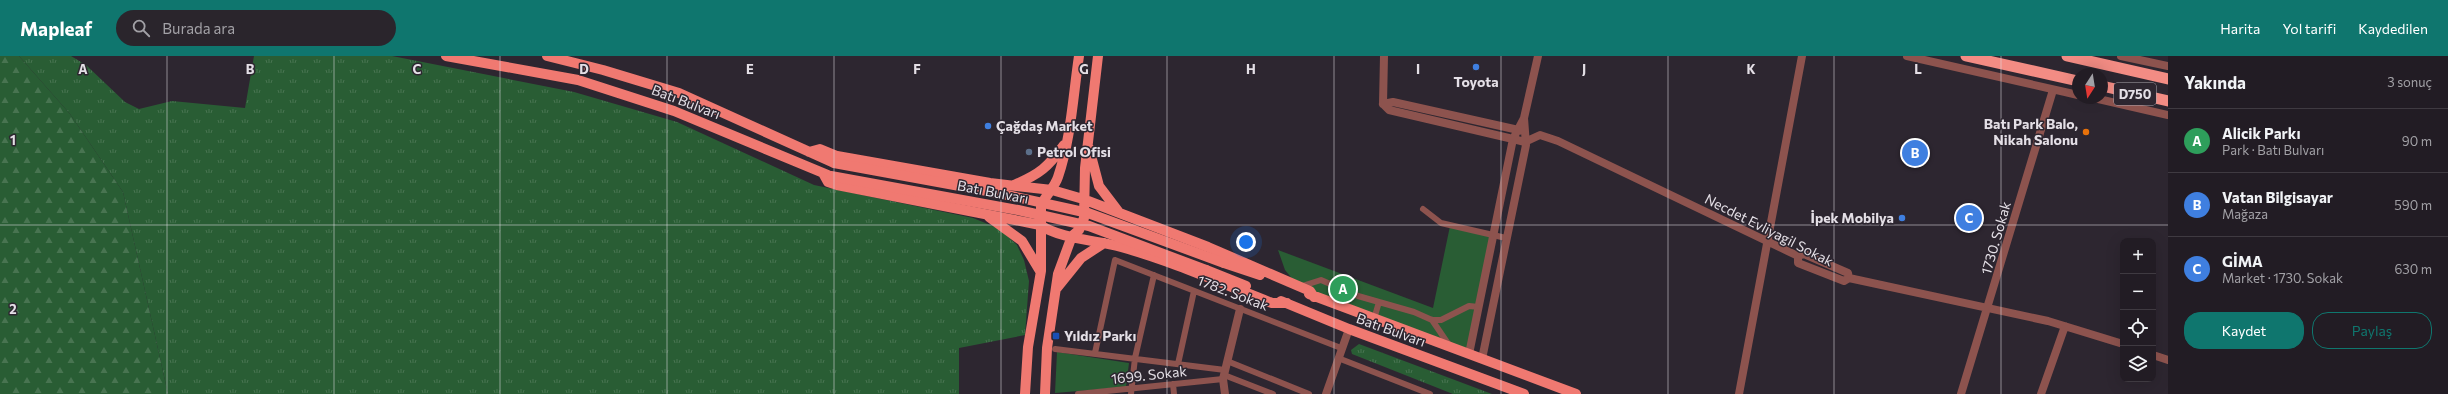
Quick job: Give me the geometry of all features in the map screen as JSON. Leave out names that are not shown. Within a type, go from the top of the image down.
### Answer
[{"type":"highway","points":[[1966,56],[2072,80]]},
{"type":"highway","name":"D750","points":[[2067,56],[2168,79]]},
{"type":"highway","name":"D750","points":[[2108,87],[2168,101]]},
{"type":"main road","name":"Batı Bulvarı","points":[[446,56],[586,82],[674,110],[827,174],[1018,210],[1089,226],[1206,270],[1348,329],[1524,394]]},
{"type":"main road","name":"Batı Bulvarı","points":[[548,56],[603,70],[679,94],[834,163],[998,193],[1088,213],[1576,394]]},
{"type":"main road","points":[[1025,394],[1028,347],[1041,271],[1040,225],[1044,199],[1052,190],[1067,140],[1078,56]]},
{"type":"main road","points":[[1045,394],[1047,348],[1058,274],[1072,236],[1080,230],[1084,218],[1083,199],[1087,145],[1098,56]]},
{"type":"main road","points":[[1012,186],[1038,175],[1046,168],[1067,140]]},
{"type":"main road","points":[[1087,145],[1092,154],[1098,186],[1112,206],[1121,214]]},
{"type":"main road","points":[[809,152],[820,150],[837,156],[1012,186],[1052,190],[1083,199],[1234,257],[1310,291],[1314,297]]},
{"type":"main road","points":[[827,174],[828,182],[837,185],[1040,225],[1051,233],[1072,236],[1147,256],[1272,303],[1286,303]]},
{"type":"main road","points":[[984,214],[1022,241],[1041,271]]},
{"type":"main road","points":[[1056,289],[1081,258],[1104,244]]},
{"type":"street","points":[[1384,56],[1383,104],[1389,110],[1525,142],[1540,135]]},
{"type":"street","points":[[1739,394],[1802,56]]},
{"type":"street","points":[[1907,56],[2072,94]]},
{"type":"street","points":[[2121,56],[2168,66]]},
{"type":"street","points":[[1482,359],[1525,142],[1522,130],[1537,57]]},
{"type":"street","name":"1730. Sokak","points":[[1961,394],[1988,309],[2053,90]]},
{"type":"street","points":[[2108,97],[2122,104]]},
{"type":"street","points":[[2108,101],[2168,115]]},
{"type":"street","name":"Necdet Evliyagil Sokak","points":[[1383,104],[1393,102],[1522,130],[1558,141],[1798,256],[1798,262],[1844,281],[1849,278],[2065,326],[2120,343]]},
{"type":"street","points":[[1469,354],[1514,139],[1522,130]]},
{"type":"street","points":[[1422,209],[1441,223],[1506,238]]},
{"type":"street","name":"1782. Sokak","points":[[1095,353],[1115,260],[1342,348]]},
{"type":"street","points":[[1131,391],[1135,358],[1154,275]]},
{"type":"street","points":[[1299,287],[1321,280],[1358,296],[1414,312],[1432,320],[1441,320],[1469,306],[1479,307]]},
{"type":"street","points":[[1178,364],[1194,291]]},
{"type":"street","points":[[1374,319],[1379,302]]},
{"type":"street","points":[[1226,394],[1225,371],[1240,309]]},
{"type":"street","points":[[1432,320],[1452,348]]},
{"type":"street","points":[[2041,394],[2065,326]]},
{"type":"street","points":[[1326,394],[1348,329]]},
{"type":"street","points":[[1055,349],[1135,358],[1225,371],[1309,394]]},
{"type":"street","points":[[2156,356],[2168,360]]},
{"type":"street","points":[[1338,358],[1430,394]]},
{"type":"street","points":[[1225,371],[1273,394]]},
{"type":"street","name":"1699. Sokak","points":[[1078,394],[1131,391],[1173,384],[1225,371]]},
{"type":"street","points":[[1173,384],[1174,394]]},
{"type":"green space","points":[[0,56],[19,56],[70,114],[123,192],[168,394],[0,394]]},
{"type":"green space","points":[[19,56],[71,56],[86,65],[125,102],[139,109],[172,101],[245,108],[254,56],[392,56],[574,92],[677,122],[814,185],[973,218],[1000,229],[1017,245],[1024,260],[1029,281],[1025,335],[959,348],[959,394],[168,394],[123,192],[70,114]]},
{"type":"green space","points":[[1450,226],[1494,236],[1469,354],[1299,287],[1285,270],[1278,250],[1433,308]]},
{"type":"green space","points":[[1359,344],[1492,394],[1453,394],[1352,354],[1351,350]]},
{"type":"green space","points":[[1057,352],[1129,363],[1126,387],[1055,393]]},
{"type":"place","name":"Toyota","points":[[1476,67]]},
{"type":"place","name":"Çağdaş Market","points":[[988,126]]},
{"type":"place","name":"Batı Park Balo, Nikah Salonu","points":[[2086,132]]},
{"type":"place","name":"Petrol Ofisi","points":[[1029,152]]},
{"type":"place","name":"Vatan Bilgisayar","points":[[1915,153]]},
{"type":"place","name":"İpek Mobilya","points":[[1902,218]]},
{"type":"place","name":"GİMA","points":[[1969,218]]},
{"type":"place","name":"Alicik Parkı","points":[[1343,289]]},
{"type":"place","name":"Yıldız Parkı","points":[[1056,336]]}]
